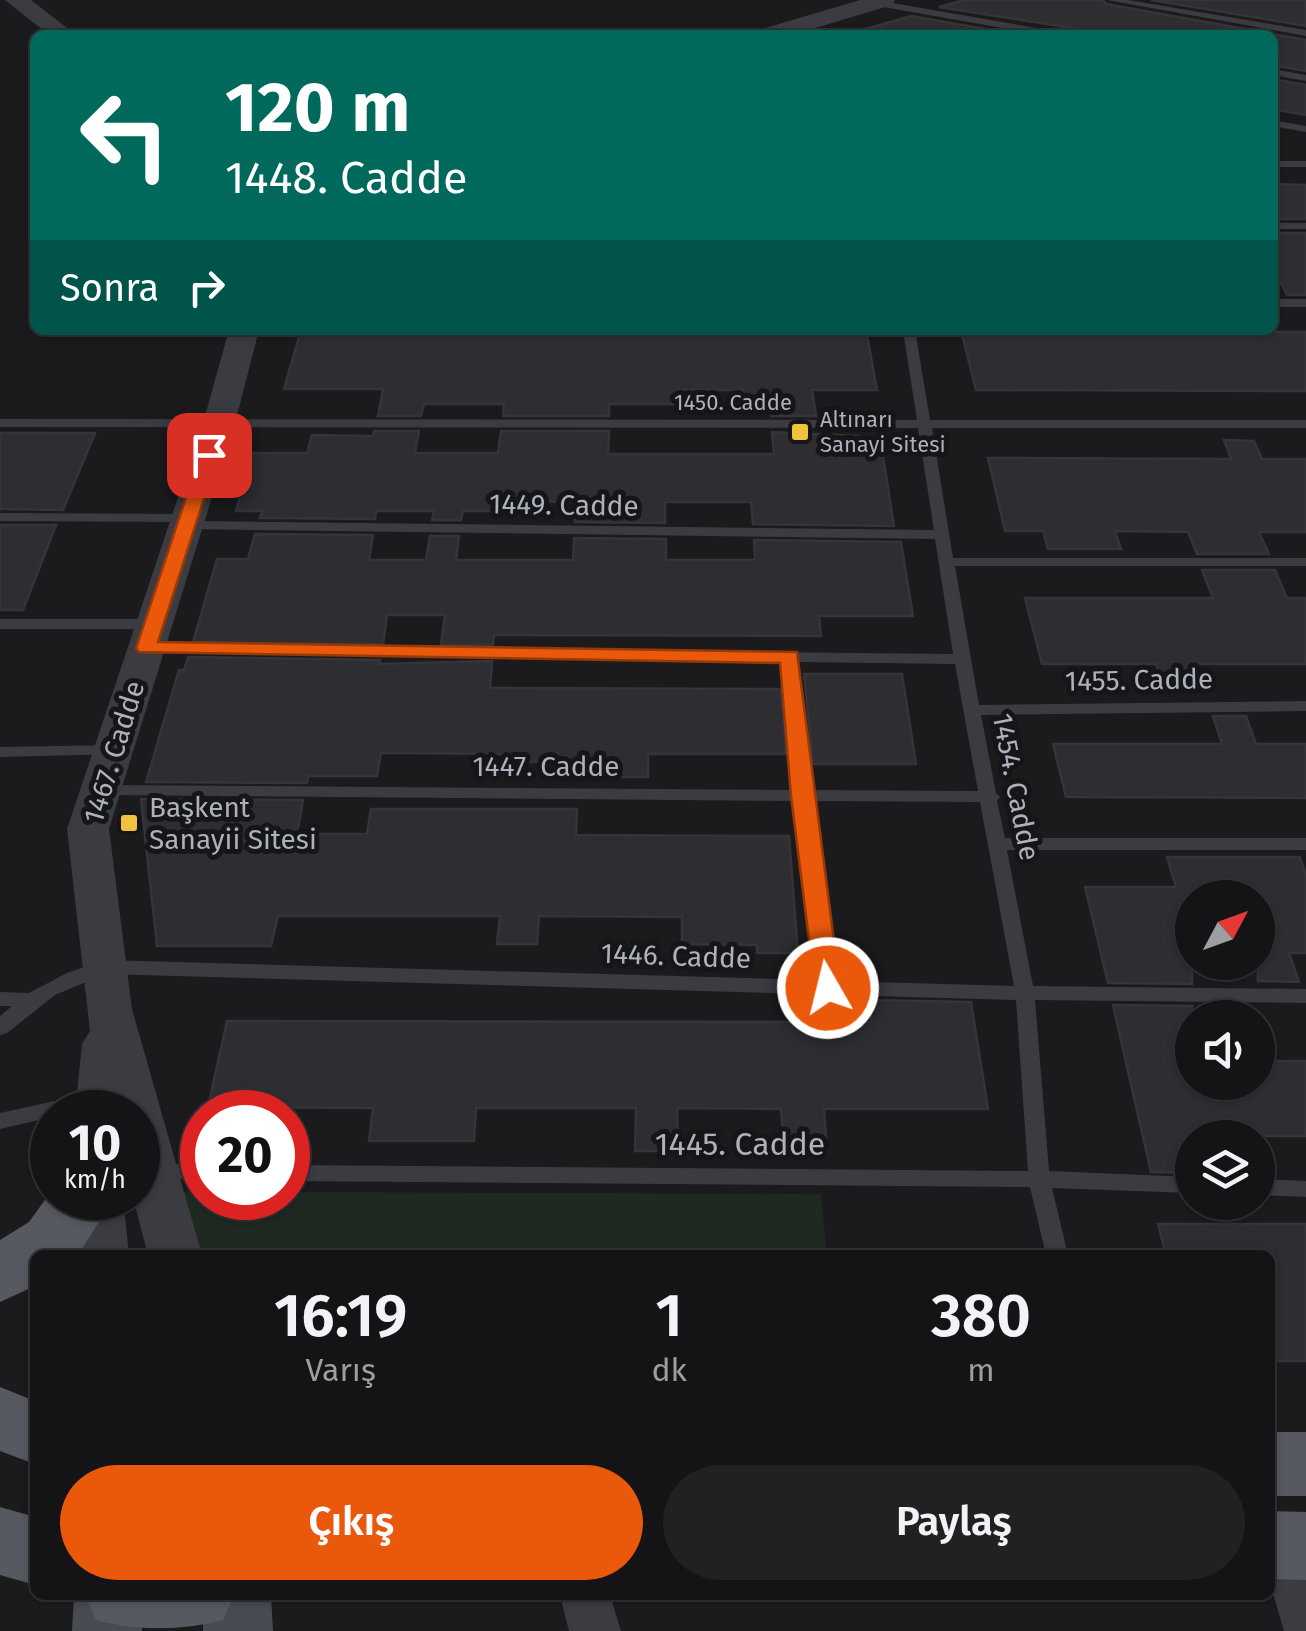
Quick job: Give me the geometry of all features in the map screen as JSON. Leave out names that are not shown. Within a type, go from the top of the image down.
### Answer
[{"type":"main road","points":[[37,1250],[52,1240],[66,1220]]},
{"type":"main road","points":[[0,1275],[30,1255]]},
{"type":"main road","points":[[0,1418],[30,1431]]},
{"type":"main road","points":[[1275,1464],[1306,1464]]},
{"type":"main road","points":[[0,1541],[30,1550]]},
{"type":"main road","points":[[107,1631],[108,1600]]},
{"type":"main road","points":[[237,1600],[238,1631]]},
{"type":"street","points":[[16,0],[73,30]]},
{"type":"street","points":[[49,0],[74,30]]},
{"type":"street","points":[[787,30],[880,1]]},
{"type":"street","name":"1467. Cadde","points":[[117,1090],[88,830],[219,423],[243,335]]},
{"type":"street","name":"1467. Cadde","points":[[160,1203],[174,1250]]},
{"type":"street","points":[[99,1220],[102,1250]]},
{"type":"street","points":[[1287,1545],[1306,1623]]},
{"type":"street","points":[[587,1600],[595,1631]]},
{"type":"lane","points":[[1112,0],[1306,33]]},
{"type":"lane","points":[[880,1],[1034,30]]},
{"type":"lane","points":[[1278,73],[1306,78]]},
{"type":"lane","points":[[1278,124],[1306,129]]},
{"type":"lane","points":[[1278,164],[1306,164]]},
{"type":"lane","points":[[1278,226],[1306,226]]},
{"type":"lane","points":[[1278,303],[1306,302]]},
{"type":"lane","name":"1454. Cadde","points":[[909,335],[962,659],[1025,994],[1038,1180],[1056,1250]]},
{"type":"lane","name":"1450. Cadde","points":[[0,423],[1306,424]]},
{"type":"lane","name":"1449. Cadde","points":[[0,518],[942,535]]},
{"type":"lane","points":[[949,562],[1306,562]]},
{"type":"lane","points":[[0,624],[150,636],[962,659]]},
{"type":"lane","points":[[790,656],[802,796],[828,988]]},
{"type":"lane","name":"1455. Cadde","points":[[973,710],[1306,706]]},
{"type":"lane","points":[[0,752],[113,750]]},
{"type":"lane","name":"1447. Cadde","points":[[100,790],[991,797]]},
{"type":"lane","points":[[999,844],[1306,844]]},
{"type":"lane","name":"1446. Cadde","points":[[28,1000],[61,980],[106,988],[828,988],[1306,996]]},
{"type":"lane","points":[[0,999],[28,1000]]},
{"type":"lane","points":[[0,1028],[28,1000]]},
{"type":"lane","points":[[0,1122],[30,1119]]},
{"type":"lane","name":"1445. Cadde","points":[[310,1173],[1175,1184]]},
{"type":"lane","points":[[1275,1188],[1306,1189]]},
{"type":"shaded area","points":[[310,1192],[821,1194],[827,1250],[197,1250],[188,1220],[310,1220]]},
{"type":"building","points":[[965,0],[1103,0],[1106,4],[1250,30],[1085,30],[939,7]]},
{"type":"building","points":[[1151,0],[1306,0],[1306,26]]},
{"type":"building","points":[[911,16],[991,30],[866,30]]},
{"type":"building","points":[[1278,35],[1306,40],[1306,71],[1278,66]]},
{"type":"building","points":[[1278,80],[1306,85],[1306,115],[1278,110]]},
{"type":"building","points":[[1278,184],[1306,185],[1306,219],[1278,219]]},
{"type":"building","points":[[1278,233],[1306,233],[1306,295],[1287,295],[1282,284],[1278,284]]},
{"type":"building","points":[[1306,332],[1306,391],[976,390],[962,335]]},
{"type":"building","points":[[300,335],[867,335],[877,390],[812,390],[816,416],[771,416],[770,405],[744,405],[743,390],[678,390],[679,404],[609,404],[609,416],[503,416],[504,404],[424,404],[421,416],[378,416],[383,389],[284,389]]},
{"type":"building","points":[[374,431],[419,431],[415,453],[498,453],[501,431],[609,431],[608,454],[774,454],[772,432],[880,437],[894,526],[753,524],[751,502],[665,502],[665,523],[575,522],[575,502],[522,501],[522,511],[463,511],[461,520],[432,520],[434,511],[376,511],[375,519],[260,518],[262,511],[236,511],[252,453],[307,453],[312,435],[373,436]]},
{"type":"building","points":[[0,433],[95,433],[63,510],[0,509]]},
{"type":"building","points":[[1224,440],[1254,441],[1262,459],[1306,459],[1306,532],[1259,532],[1269,554],[1197,554],[1188,532],[1115,531],[1121,549],[1048,549],[1043,531],[1005,531],[988,458],[1231,459]]},
{"type":"building","points":[[0,525],[56,525],[23,610],[0,610]]},
{"type":"building","points":[[255,534],[373,535],[369,560],[426,560],[430,536],[459,536],[456,560],[573,560],[574,538],[666,539],[666,560],[755,560],[754,540],[901,542],[913,616],[819,616],[821,636],[494,635],[493,645],[441,645],[445,615],[387,615],[383,644],[193,642],[217,559],[248,559]]},
{"type":"building","points":[[1202,570],[1275,570],[1287,598],[1306,598],[1306,664],[1189,664],[1196,686],[1163,685],[1156,664],[1042,664],[1025,598],[1213,598]]},
{"type":"building","points":[[188,657],[380,660],[379,664],[492,661],[490,688],[781,689],[786,754],[648,754],[648,777],[576,777],[577,762],[514,762],[514,754],[381,753],[377,776],[308,776],[307,783],[146,782],[179,670],[184,670]]},
{"type":"building","points":[[804,674],[902,674],[916,764],[813,764]]},
{"type":"building","points":[[1213,716],[1246,716],[1256,744],[1306,744],[1306,798],[1066,797],[1053,744],[1222,744]]},
{"type":"building","points":[[141,799],[303,800],[297,834],[367,834],[371,809],[577,809],[576,835],[789,836],[798,953],[757,953],[757,945],[682,944],[682,917],[539,916],[537,944],[497,944],[500,916],[278,916],[271,946],[157,946]]},
{"type":"building","points":[[1167,857],[1300,857],[1306,875],[1306,953],[1289,953],[1299,982],[1258,981],[1275,980],[1275,880],[1175,880],[1175,884]]},
{"type":"building","points":[[1085,887],[1175,887],[1175,980],[1192,980],[1192,984],[1108,983]]},
{"type":"building","points":[[869,1000],[971,1002],[988,1109],[824,1109],[827,1152],[784,1152],[781,1109],[677,1108],[678,1151],[635,1151],[636,1108],[476,1108],[474,1141],[369,1141],[373,1108],[310,1108],[310,1090],[212,1090],[227,1021],[872,1022]]},
{"type":"building","points":[[1113,1005],[1175,1006],[1175,1100],[1275,1100],[1275,1061],[1306,1061],[1306,1136],[1275,1136],[1275,1120],[1175,1120],[1175,1173],[1151,1172]]},
{"type":"building","points":[[1158,1224],[1306,1224],[1306,1361],[1275,1361],[1275,1250],[1165,1250]]},
{"type":"place","name":"Altınarı Sanayi Sitesi","points":[[800,432]]},
{"type":"place","name":"Başkent Sanayii Sitesi","points":[[129,823]]},
{"type":"route","points":[[209,455],[146,648],[790,656],[802,796],[828,988]]}]
